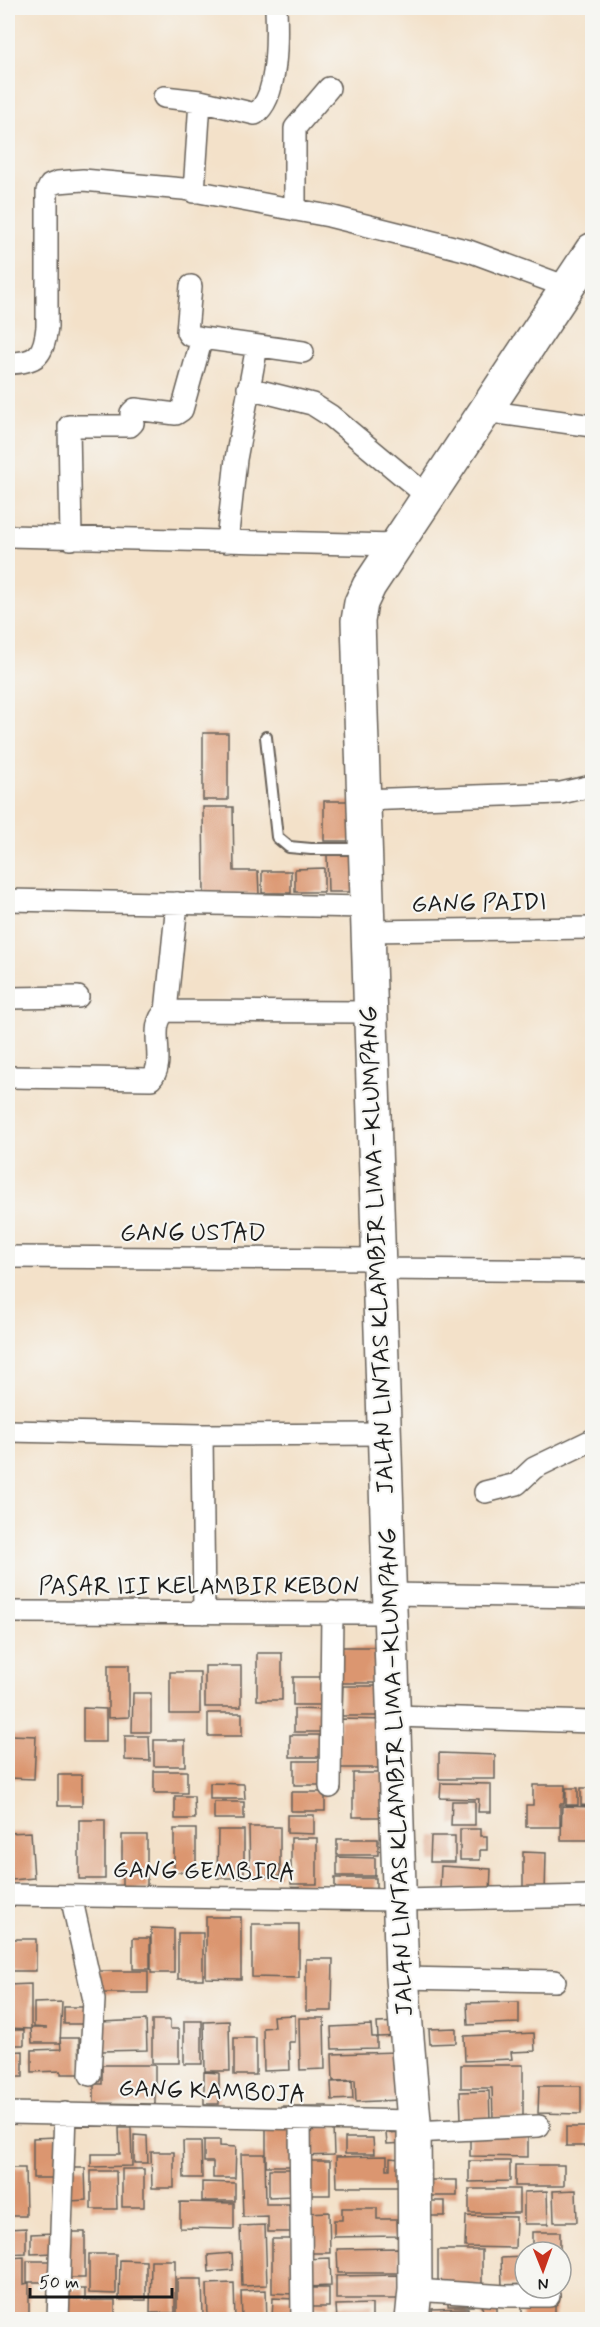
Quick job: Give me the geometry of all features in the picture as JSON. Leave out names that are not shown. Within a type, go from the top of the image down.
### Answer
[{"type":"main road","name":"JALAN LINTAS KLAMBIR LIMA–KLUMPANG","points":[[413,2305],[414,2126],[402,1978],[395,1716],[362,800],[358,621],[361,603],[369,586],[592,250]]},
{"type":"street","points":[[164,97],[200,101],[255,114],[261,110],[269,95],[276,50],[276,8]]},
{"type":"street","points":[[295,210],[296,128],[329,88]]},
{"type":"street","points":[[194,192],[200,101]]},
{"type":"street","points":[[8,363],[33,360],[41,352],[45,342],[47,198],[50,185],[58,182],[83,180],[183,189],[329,216],[469,251],[567,287]]},
{"type":"street","points":[[191,286],[187,332],[189,335],[303,351]]},
{"type":"street","points":[[71,539],[69,426],[132,425],[131,413],[135,409],[179,413],[182,410],[202,338]]},
{"type":"street","points":[[227,542],[236,459],[257,346]]},
{"type":"street","points":[[248,388],[312,404],[332,416],[427,496]]},
{"type":"street","points":[[484,411],[592,426]]},
{"type":"street","points":[[8,536],[396,545]]},
{"type":"street","points":[[362,800],[561,794],[592,786]]},
{"type":"street","name":"GANG PAIDI","points":[[8,900],[177,903],[366,919],[592,928]]},
{"type":"street","points":[[8,1077],[151,1079],[156,1070],[158,1025],[166,1011],[177,903]]},
{"type":"street","points":[[8,998],[78,997]]},
{"type":"street","points":[[166,1011],[369,1012]]},
{"type":"street","name":"GANG USTAD","points":[[8,1257],[378,1264],[592,1271]]},
{"type":"street","points":[[8,1431],[202,1435],[384,1434]]},
{"type":"street","points":[[202,1435],[204,1612]]},
{"type":"street","points":[[485,1492],[517,1484],[534,1468],[592,1440]]},
{"type":"street","name":"PASAR III KELAMBIR KEBON","points":[[8,1612],[332,1612],[390,1604],[592,1597]]},
{"type":"street","points":[[330,1787],[332,1612]]},
{"type":"street","points":[[395,1716],[592,1722]]},
{"type":"street","name":"GANG GEMBIRA","points":[[8,1895],[400,1900],[592,1896]]},
{"type":"street","points":[[71,1896],[94,2000],[90,2075]]},
{"type":"street","points":[[402,1978],[555,1981]]},
{"type":"street","name":"GANG KAMBOJA","points":[[8,2113],[414,2126],[539,2127]]},
{"type":"street","points":[[58,2319],[64,2113]]},
{"type":"street","points":[[300,2121],[302,2319]]},
{"type":"street","points":[[413,2305],[513,2296]]},
{"type":"lane","points":[[266,736],[277,837],[289,847],[364,849]]},
{"type":"building","points":[[203,733],[228,733],[228,800],[203,800]]},
{"type":"building","points":[[324,801],[353,801],[353,841],[324,841]]},
{"type":"building","points":[[203,807],[233,807],[234,871],[258,871],[259,894],[204,894]]},
{"type":"building","points":[[327,855],[359,855],[359,892],[328,892]]},
{"type":"building","points":[[324,868],[324,892],[295,892],[295,869]]},
{"type":"building","points":[[262,871],[291,871],[291,893],[262,893]]},
{"type":"building","points":[[336,1647],[378,1647],[378,1683],[336,1683]]},
{"type":"building","points":[[257,1653],[282,1653],[282,1700],[257,1700]]},
{"type":"building","points":[[108,1665],[129,1665],[129,1717],[108,1718]]},
{"type":"building","points":[[205,1666],[241,1666],[241,1707],[205,1707]]},
{"type":"building","points":[[170,1672],[200,1672],[200,1714],[170,1714]]},
{"type":"building","points":[[293,1677],[326,1677],[326,1705],[293,1705]]},
{"type":"building","points":[[343,1686],[386,1686],[386,1716],[342,1716]]},
{"type":"building","points":[[133,1693],[151,1693],[151,1732],[132,1732]]},
{"type":"building","points":[[83,1708],[106,1709],[106,1742],[83,1742]]},
{"type":"building","points":[[294,1709],[328,1710],[328,1732],[294,1732]]},
{"type":"building","points":[[208,1713],[242,1713],[242,1736],[208,1736]]},
{"type":"building","points":[[339,1719],[390,1720],[390,1768],[339,1768]]},
{"type":"building","points":[[11,1735],[36,1736],[34,1779],[9,1778]]},
{"type":"building","points":[[290,1735],[329,1735],[329,1757],[290,1757]]},
{"type":"building","points":[[125,1736],[149,1736],[150,1761],[125,1760]]},
{"type":"building","points":[[154,1740],[185,1740],[185,1766],[154,1766]]},
{"type":"building","points":[[439,1753],[495,1755],[495,1779],[439,1779]]},
{"type":"building","points":[[294,1761],[325,1761],[325,1785],[294,1785]]},
{"type":"building","points":[[154,1771],[187,1771],[187,1793],[154,1793]]},
{"type":"building","points":[[353,1773],[387,1773],[386,1817],[353,1817]]},
{"type":"building","points":[[58,1775],[82,1775],[82,1806],[58,1806]]},
{"type":"building","points":[[210,1783],[244,1784],[245,1799],[210,1799]]},
{"type":"building","points":[[441,1783],[491,1784],[491,1812],[478,1812],[479,1799],[440,1798]]},
{"type":"building","points":[[533,1785],[565,1785],[564,1804],[560,1804],[560,1827],[526,1827],[526,1805],[533,1805]]},
{"type":"building","points":[[566,1788],[578,1788],[578,1805],[566,1805]]},
{"type":"building","points":[[581,1788],[592,1788],[592,1806],[581,1805]]},
{"type":"building","points":[[291,1792],[325,1792],[325,1811],[291,1811]]},
{"type":"building","points":[[175,1796],[194,1796],[195,1819],[175,1819]]},
{"type":"building","points":[[452,1801],[475,1801],[475,1825],[451,1825]]},
{"type":"building","points":[[214,1802],[244,1802],[244,1819],[214,1819]]},
{"type":"building","points":[[562,1806],[592,1807],[592,1840],[561,1840]]},
{"type":"building","points":[[287,1815],[314,1815],[314,1834],[287,1833]]},
{"type":"building","points":[[79,1820],[105,1820],[105,1879],[79,1879]]},
{"type":"building","points":[[249,1827],[280,1827],[280,1876],[250,1877]]},
{"type":"building","points":[[174,1829],[196,1829],[196,1872],[174,1872]]},
{"type":"building","points":[[460,1829],[481,1829],[481,1836],[487,1836],[487,1850],[480,1850],[480,1860],[460,1860]]},
{"type":"building","points":[[218,1830],[244,1830],[244,1878],[217,1878]]},
{"type":"building","points":[[31,1832],[34,1878],[12,1880],[8,1833]]},
{"type":"building","points":[[122,1835],[147,1835],[147,1889],[122,1889]]},
{"type":"building","points":[[431,1836],[455,1836],[455,1862],[430,1862]]},
{"type":"building","points":[[291,1838],[317,1838],[317,1884],[291,1884]]},
{"type":"building","points":[[337,1839],[378,1839],[378,1855],[337,1855]]},
{"type":"building","points":[[523,1852],[546,1853],[545,1895],[523,1895]]},
{"type":"building","points":[[337,1857],[375,1858],[375,1876],[337,1876]]},
{"type":"building","points":[[441,1866],[491,1869],[490,1892],[440,1889]]},
{"type":"building","points":[[335,1878],[376,1878],[376,1897],[335,1897]]},
{"type":"building","points":[[206,1917],[241,1917],[241,1979],[206,1978]]},
{"type":"building","points":[[252,1924],[299,1924],[299,1978],[252,1977]]},
{"type":"building","points":[[151,1928],[174,1929],[174,1973],[151,1973]]},
{"type":"building","points":[[178,1933],[203,1933],[203,1979],[178,1979]]},
{"type":"building","points":[[133,1938],[150,1938],[150,1969],[133,1969]]},
{"type":"building","points":[[8,1939],[36,1939],[36,1971],[8,1971]]},
{"type":"building","points":[[306,1959],[333,1959],[332,2011],[306,2011]]},
{"type":"building","points":[[97,1971],[148,1971],[148,1993],[97,1993]]},
{"type":"building","points":[[31,1984],[31,2029],[8,2028],[8,1985]]},
{"type":"building","points":[[62,2002],[60,2043],[32,2043],[31,2028],[47,2028],[34,2027],[34,2003]]},
{"type":"building","points":[[519,2002],[519,2023],[468,2025],[467,2003]]},
{"type":"building","points":[[64,2007],[91,2007],[91,2024],[64,2024]]},
{"type":"building","points":[[295,2015],[295,2042],[289,2042],[290,2070],[264,2071],[263,2028],[274,2027],[273,2016]]},
{"type":"building","points":[[299,2018],[324,2018],[325,2069],[300,2070]]},
{"type":"building","points":[[146,2020],[147,2050],[102,2051],[101,2022]]},
{"type":"building","points":[[152,2020],[170,2020],[170,2029],[179,2029],[179,2063],[152,2063]]},
{"type":"building","points":[[184,2021],[202,2021],[202,2064],[184,2064]]},
{"type":"building","points":[[229,2021],[230,2071],[205,2071],[204,2022]]},
{"type":"building","points":[[400,2022],[401,2036],[378,2037],[377,2023]]},
{"type":"building","points":[[371,2025],[372,2037],[377,2037],[377,2048],[332,2049],[331,2027]]},
{"type":"building","points":[[456,2028],[456,2043],[430,2044],[429,2029]]},
{"type":"building","points":[[8,2030],[24,2030],[24,2045],[8,2045]]},
{"type":"building","points":[[534,2033],[535,2051],[511,2052],[512,2059],[465,2061],[464,2036]]},
{"type":"building","points":[[60,2038],[79,2038],[80,2074],[61,2074],[61,2071],[32,2072],[32,2050],[61,2049]]},
{"type":"building","points":[[234,2038],[256,2038],[256,2075],[234,2075]]},
{"type":"building","points":[[23,2051],[23,2077],[8,2077],[8,2052]]},
{"type":"building","points":[[397,2052],[399,2100],[356,2102],[355,2080],[333,2081],[332,2054]]},
{"type":"building","points":[[102,2065],[155,2065],[155,2104],[94,2103],[94,2084],[102,2084]]},
{"type":"building","points":[[461,2065],[523,2065],[523,2117],[493,2118],[492,2088],[461,2088]]},
{"type":"building","points":[[204,2072],[219,2073],[219,2104],[204,2104]]},
{"type":"building","points":[[352,2081],[353,2099],[332,2100],[331,2082]]},
{"type":"building","points":[[539,2086],[581,2086],[581,2114],[538,2113]]},
{"type":"building","points":[[489,2091],[490,2119],[461,2119],[460,2092]]},
{"type":"building","points":[[281,2106],[327,2106],[327,2118],[280,2118]]},
{"type":"building","points":[[295,2125],[295,2166],[266,2166],[266,2126]]},
{"type":"building","points":[[333,2127],[334,2155],[302,2156],[301,2128]]},
{"type":"building","points":[[566,2127],[588,2127],[588,2146],[566,2146]]},
{"type":"building","points":[[119,2128],[131,2128],[132,2166],[91,2167],[91,2154],[120,2154]]},
{"type":"building","points":[[407,2132],[407,2143],[387,2144],[386,2133]]},
{"type":"building","points":[[470,2133],[528,2134],[528,2157],[470,2156]]},
{"type":"building","points":[[134,2135],[147,2136],[148,2163],[134,2163]]},
{"type":"building","points":[[57,2137],[57,2178],[33,2178],[33,2138]]},
{"type":"building","points":[[345,2138],[373,2138],[374,2154],[345,2154]]},
{"type":"building","points":[[204,2140],[220,2140],[220,2146],[236,2147],[235,2178],[213,2178],[213,2162],[204,2162]]},
{"type":"building","points":[[183,2141],[201,2141],[202,2178],[184,2178]]},
{"type":"building","points":[[151,2152],[174,2152],[174,2188],[152,2188]]},
{"type":"building","points":[[241,2154],[265,2154],[266,2204],[289,2204],[290,2232],[268,2232],[268,2216],[243,2217]]},
{"type":"building","points":[[387,2156],[387,2169],[390,2169],[390,2158],[400,2159],[403,2187],[337,2187],[336,2157]]},
{"type":"building","points":[[302,2161],[330,2161],[330,2195],[302,2195]]},
{"type":"building","points":[[469,2161],[510,2161],[510,2181],[469,2182]]},
{"type":"building","points":[[515,2165],[564,2165],[564,2186],[515,2186]]},
{"type":"building","points":[[8,2168],[25,2168],[26,2216],[8,2216]]},
{"type":"building","points":[[69,2168],[85,2168],[86,2200],[70,2201]]},
{"type":"building","points":[[122,2169],[144,2169],[144,2207],[122,2207]]},
{"type":"building","points":[[269,2169],[293,2169],[293,2196],[269,2197]]},
{"type":"building","points":[[91,2171],[116,2171],[117,2209],[91,2209]]},
{"type":"building","points":[[428,2180],[457,2180],[457,2196],[428,2196]]},
{"type":"building","points":[[202,2182],[235,2183],[235,2201],[202,2201]]},
{"type":"building","points":[[469,2189],[519,2189],[519,2213],[469,2213]]},
{"type":"building","points":[[576,2190],[577,2222],[554,2222],[553,2191]]},
{"type":"building","points":[[547,2191],[548,2224],[524,2224],[524,2192]]},
{"type":"building","points":[[431,2201],[445,2201],[445,2216],[431,2216]]},
{"type":"building","points":[[180,2202],[234,2203],[234,2229],[180,2228]]},
{"type":"building","points":[[342,2208],[377,2208],[377,2219],[397,2219],[398,2236],[334,2237],[334,2220],[342,2220]]},
{"type":"building","points":[[329,2212],[330,2253],[305,2253],[305,2213]]},
{"type":"building","points":[[466,2216],[516,2217],[513,2248],[465,2247]]},
{"type":"building","points":[[265,2225],[267,2285],[242,2286],[240,2226]]},
{"type":"building","points":[[26,2228],[26,2253],[8,2254],[8,2229]]},
{"type":"building","points":[[64,2232],[85,2232],[85,2278],[65,2278]]},
{"type":"building","points":[[532,2232],[560,2232],[560,2240],[532,2240]]},
{"type":"building","points":[[54,2233],[54,2253],[31,2254],[31,2234]]},
{"type":"building","points":[[272,2239],[293,2239],[293,2294],[272,2293]]},
{"type":"building","points":[[399,2248],[399,2273],[338,2273],[337,2249]]},
{"type":"building","points":[[438,2250],[482,2250],[482,2286],[438,2286]]},
{"type":"building","points":[[232,2253],[233,2270],[209,2272],[208,2255]]},
{"type":"building","points":[[89,2254],[116,2254],[116,2294],[89,2293]]},
{"type":"building","points":[[24,2257],[24,2284],[29,2283],[29,2320],[8,2320],[8,2258]]},
{"type":"building","points":[[330,2258],[331,2286],[306,2287],[305,2259]]},
{"type":"building","points":[[501,2258],[513,2258],[513,2285],[502,2285]]},
{"type":"building","points":[[120,2260],[146,2261],[146,2300],[119,2300]]},
{"type":"building","points":[[151,2260],[175,2260],[175,2313],[150,2313]]},
{"type":"building","points":[[27,2261],[49,2261],[48,2282],[27,2282]]},
{"type":"building","points":[[399,2275],[399,2299],[336,2299],[336,2276]]},
{"type":"building","points":[[177,2279],[202,2279],[203,2316],[177,2316]]},
{"type":"building","points":[[234,2283],[235,2320],[208,2320],[207,2284]]},
{"type":"building","points":[[304,2288],[329,2288],[329,2307],[305,2307]]},
{"type":"building","points":[[63,2289],[85,2289],[85,2300],[115,2300],[115,2320],[63,2320]]},
{"type":"building","points":[[266,2290],[267,2320],[242,2320],[241,2291]]},
{"type":"building","points":[[448,2295],[473,2295],[473,2306],[448,2306]]},
{"type":"building","points":[[482,2297],[497,2297],[497,2320],[483,2320]]},
{"type":"building","points":[[273,2298],[294,2299],[294,2320],[272,2320]]},
{"type":"building","points":[[522,2300],[555,2300],[555,2320],[522,2320]]},
{"type":"building","points":[[372,2304],[372,2320],[337,2320],[336,2305]]},
{"type":"building","points":[[468,2308],[469,2320],[433,2320],[432,2309]]}]
